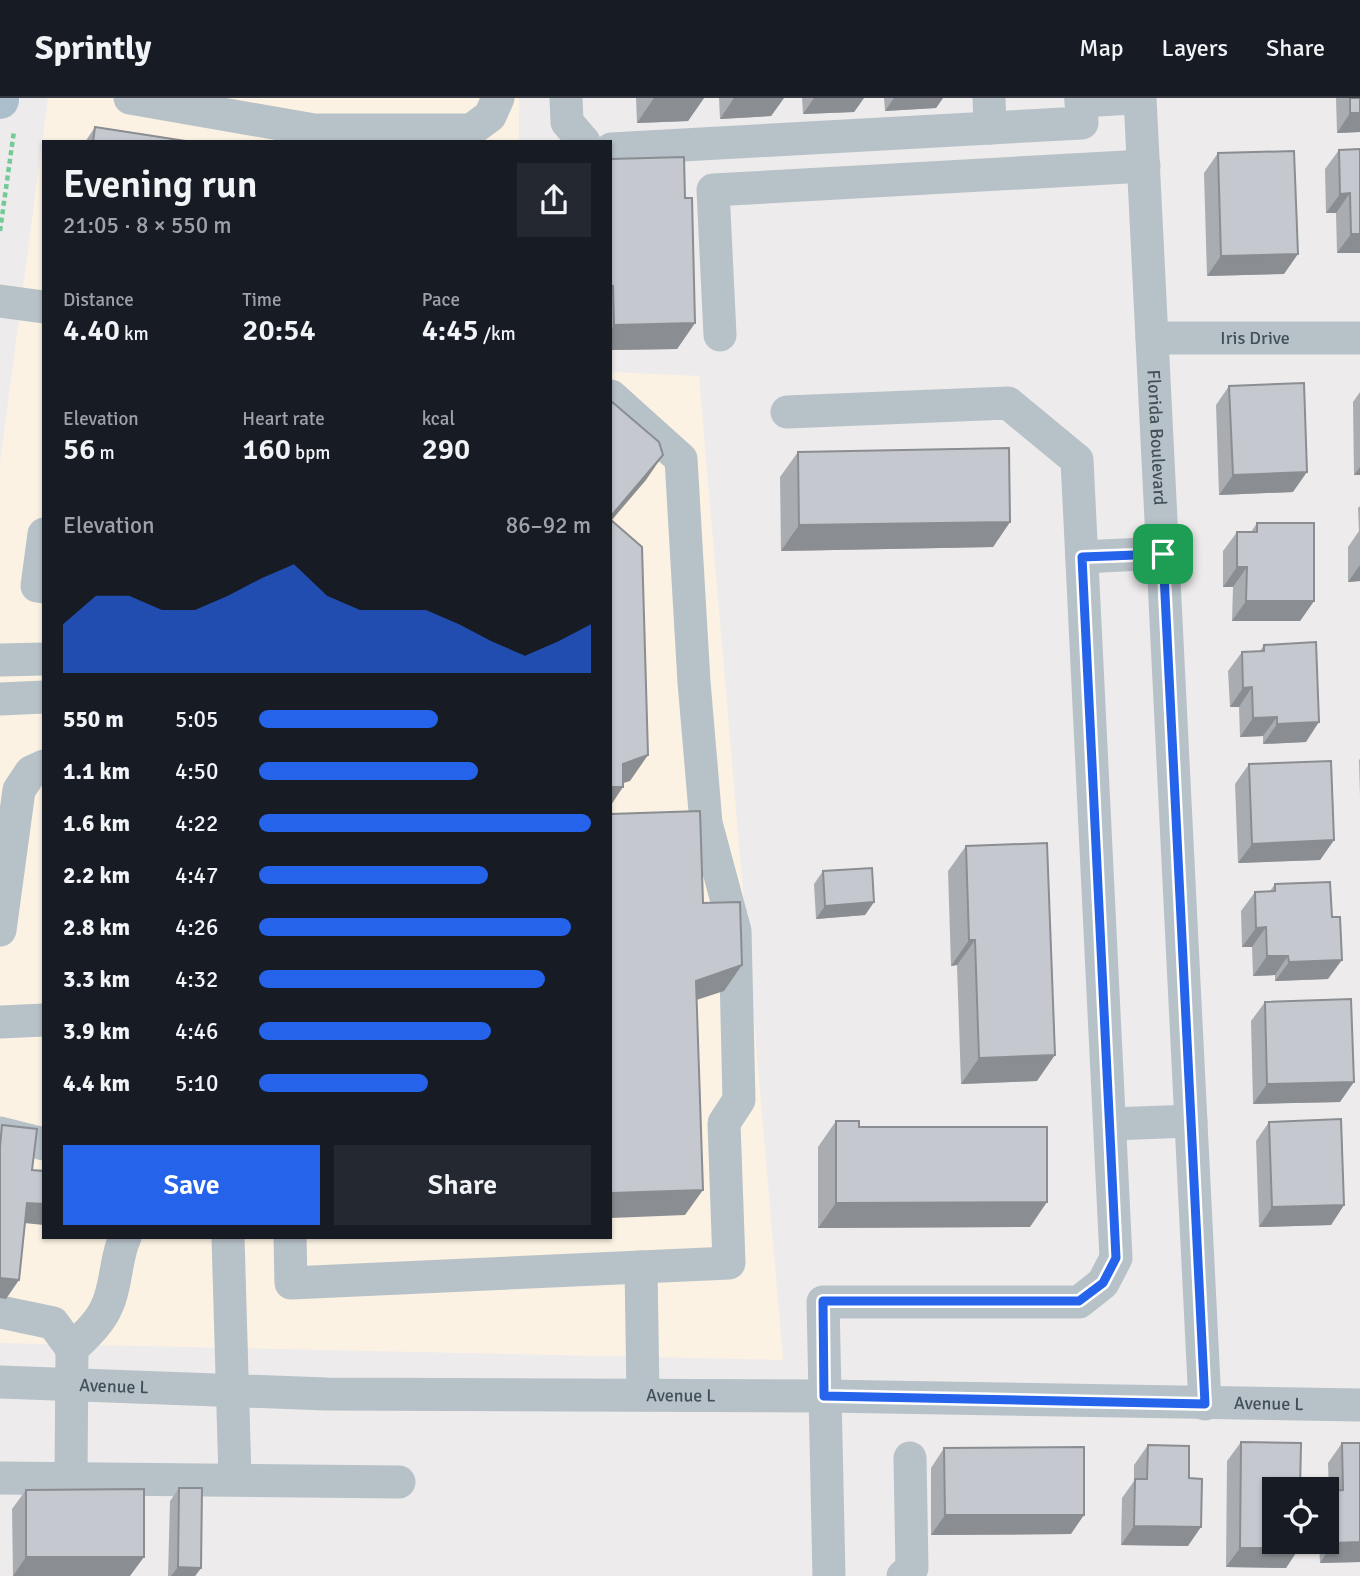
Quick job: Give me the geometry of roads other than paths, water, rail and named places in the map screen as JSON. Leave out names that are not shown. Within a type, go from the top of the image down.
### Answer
[{"type":"street","points":[[130,98],[314,130],[471,130],[490,116],[498,98]]},
{"type":"street","points":[[566,98],[567,122],[582,140]]},
{"type":"street","points":[[612,149],[989,113],[1082,122],[1081,100],[1130,98]]},
{"type":"street","name":"Florida Boulevard","points":[[1140,98],[1205,1404]]},
{"type":"street","points":[[720,335],[713,190],[1143,166]]},
{"type":"street","points":[[0,301],[42,307]]},
{"type":"street","name":"Iris Drive","points":[[1152,338],[1360,338]]},
{"type":"street","points":[[290,1239],[291,1283],[729,1263],[724,1123],[738,1100],[735,931],[706,823],[694,682],[681,459],[612,397]]},
{"type":"street","points":[[787,412],[1008,403],[1077,460],[1116,1258],[1103,1283],[1079,1301],[823,1301],[829,1576]]},
{"type":"street","points":[[42,549],[37,586],[42,587]]},
{"type":"street","points":[[1082,557],[1163,554]]},
{"type":"street","points":[[0,660],[42,659]]},
{"type":"street","points":[[0,699],[42,697]]},
{"type":"street","points":[[0,930],[19,790],[32,772],[42,767]]},
{"type":"street","points":[[0,1022],[42,1020]]},
{"type":"street","points":[[1110,1124],[1191,1121]]},
{"type":"street","points":[[0,1133],[42,1144]]},
{"type":"street","points":[[72,1349],[96,1325],[108,1305],[117,1255],[124,1239]]},
{"type":"street","points":[[228,1239],[235,1478]]},
{"type":"street","points":[[641,1267],[643,1395]]},
{"type":"street","points":[[0,1312],[53,1323],[72,1349],[71,1477]]},
{"type":"street","name":"Avenue L","points":[[0,1382],[233,1391],[824,1396],[1360,1405]]},
{"type":"street","points":[[903,1576],[912,1568],[910,1458]]},
{"type":"street","points":[[0,1478],[235,1478],[398,1482]]}]
